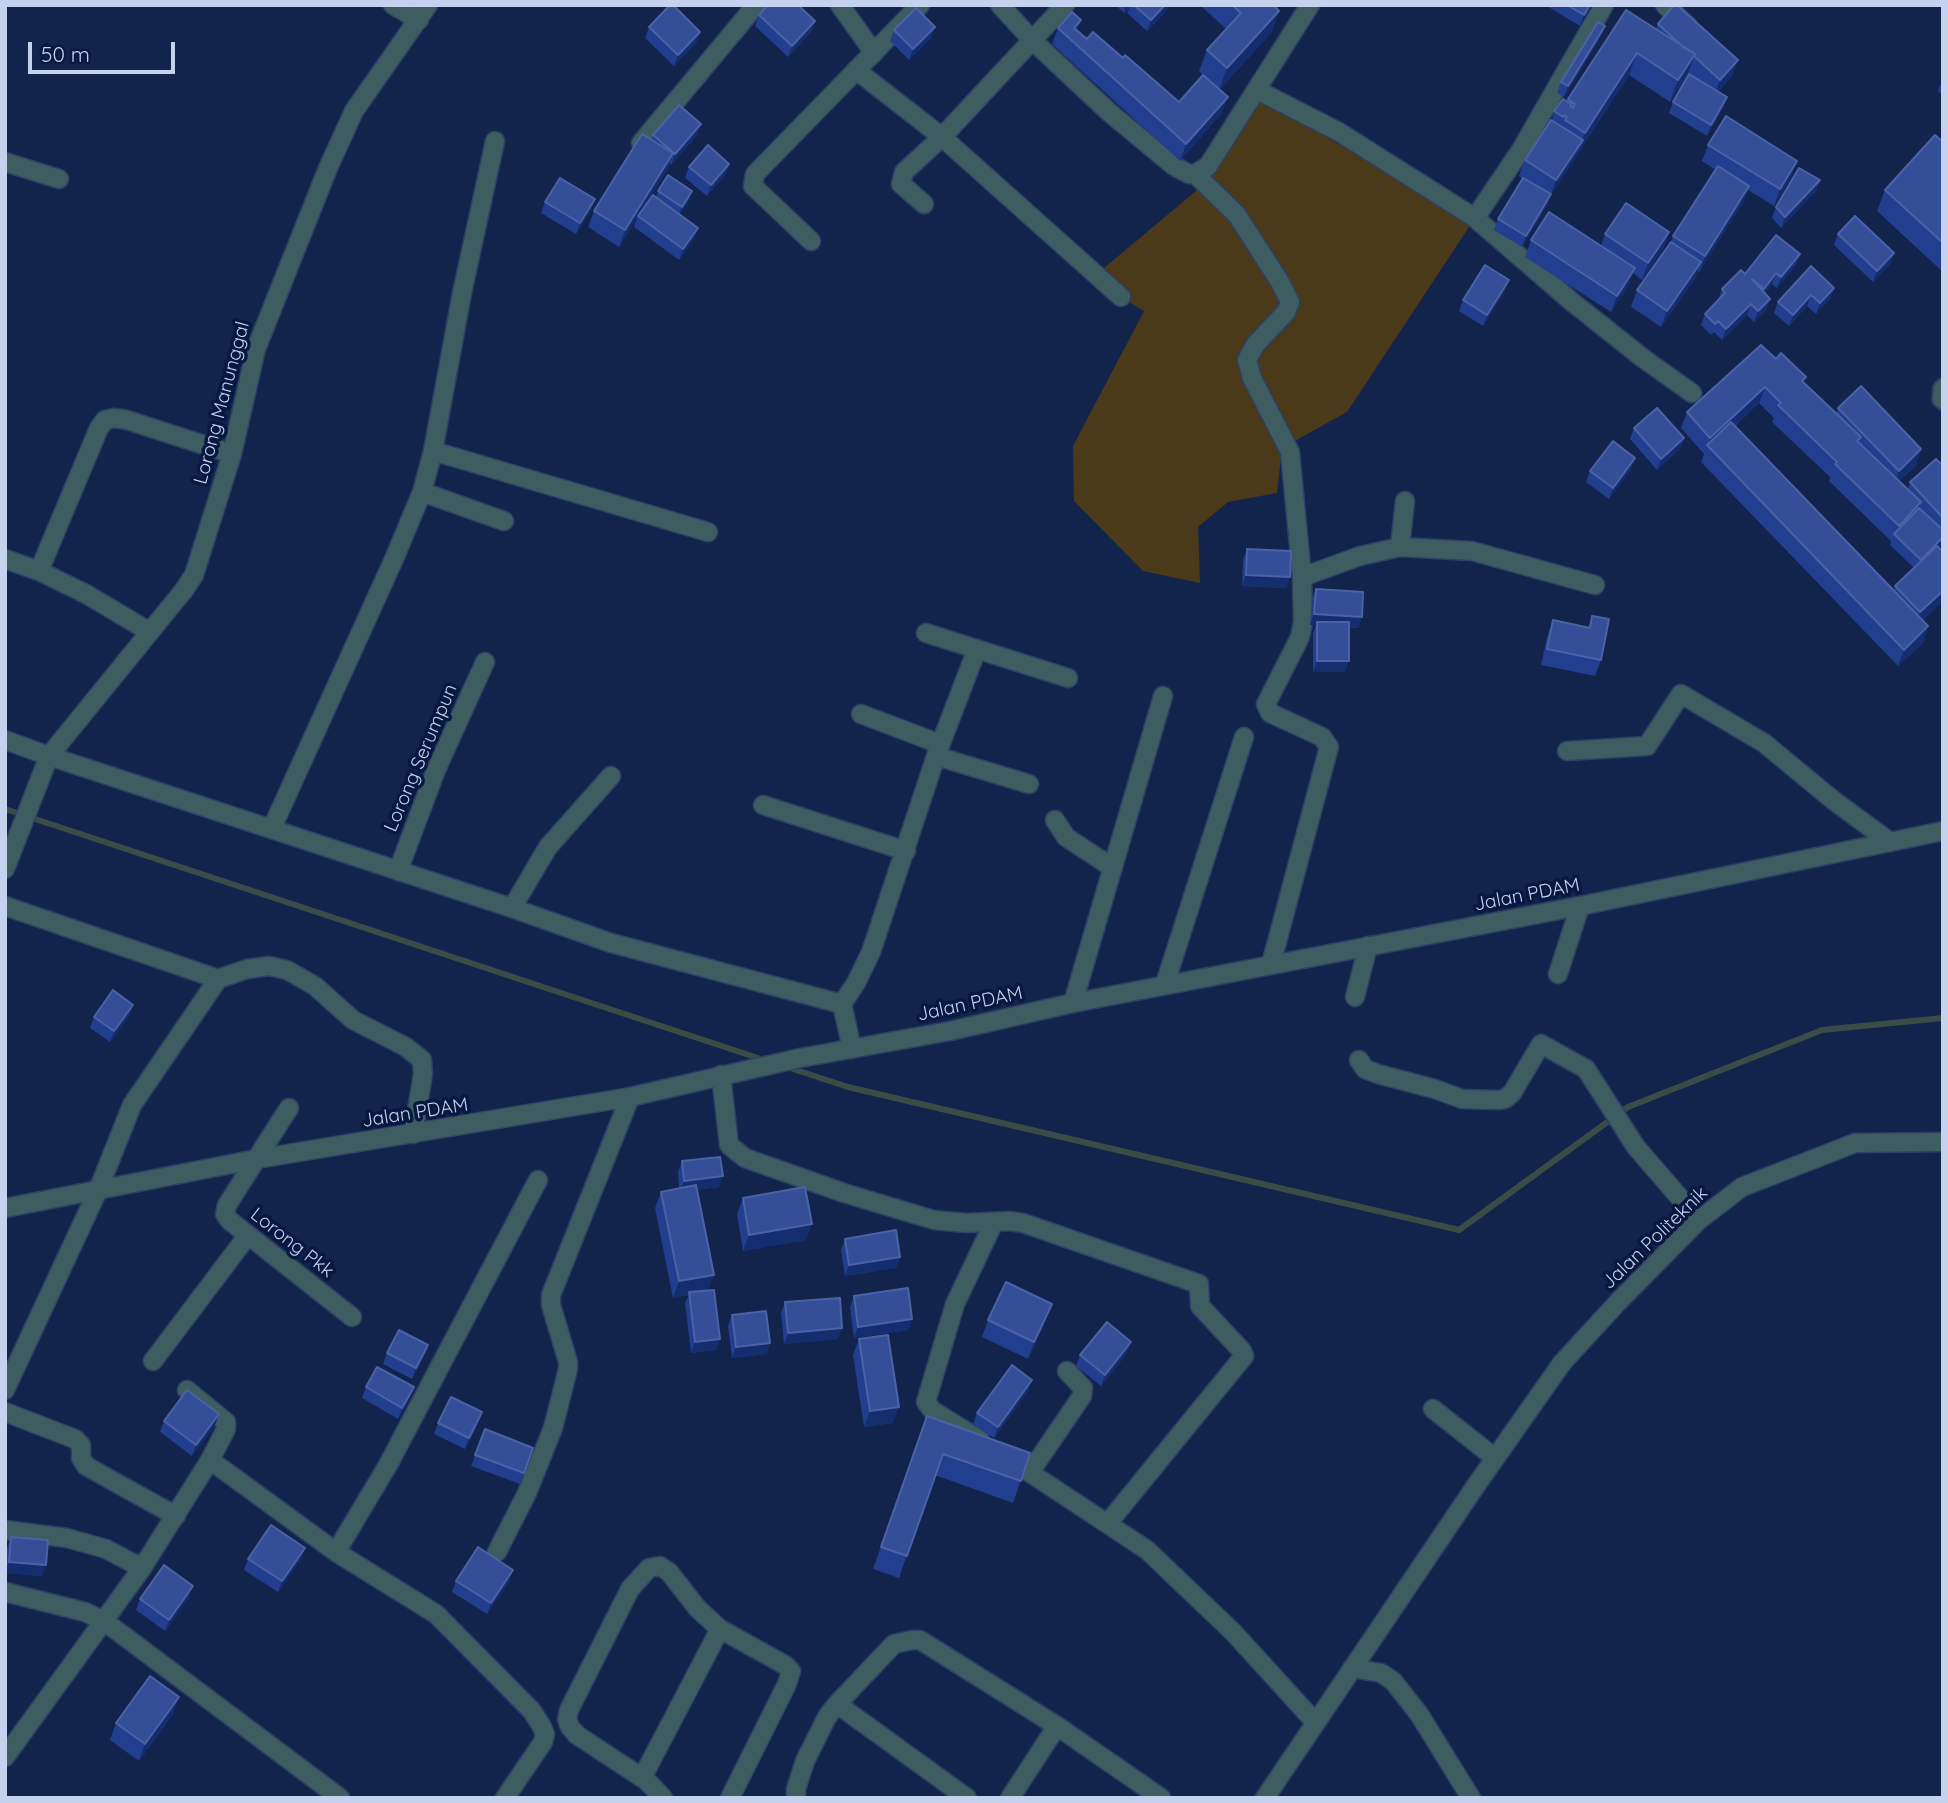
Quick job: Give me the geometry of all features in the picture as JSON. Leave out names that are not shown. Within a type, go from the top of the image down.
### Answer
[{"type":"street","points":[[393,5],[423,13]]},
{"type":"street","points":[[641,143],[756,5]]},
{"type":"street","points":[[840,5],[874,53]]},
{"type":"street","points":[[811,241],[752,187],[753,179],[772,156],[920,5]]},
{"type":"street","points":[[1000,5],[1032,40],[1110,113],[1174,166],[1189,174],[1195,174],[1208,166],[1310,5]]},
{"type":"street","points":[[924,205],[904,188],[901,180],[904,172],[942,137],[1065,5]]},
{"type":"street","points":[[1475,218],[1521,150],[1604,5]]},
{"type":"street","points":[[1665,5],[1704,40]]},
{"type":"street","name":"Lorong Manunggal","points":[[6,867],[49,757],[194,575],[232,454],[256,349],[328,168],[355,111],[423,13]]},
{"type":"street","points":[[856,70],[942,137],[1121,297]]},
{"type":"street","points":[[1257,89],[1339,132],[1475,218],[1571,301],[1692,393]]},
{"type":"street","points":[[272,828],[422,492],[433,451],[462,293],[495,141]]},
{"type":"street","points":[[5,162],[59,179]]},
{"type":"street","points":[[1195,174],[1237,215],[1290,299],[1286,312],[1250,353],[1247,366],[1290,452],[1302,577],[1303,622],[1300,637],[1266,704],[1270,713],[1322,737],[1328,743],[1328,752],[1271,964]]},
{"type":"street","points":[[39,570],[99,428],[105,420],[127,419],[232,454]]},
{"type":"street","points":[[433,451],[708,532]]},
{"type":"street","points":[[422,492],[504,521]]},
{"type":"street","points":[[1400,547],[1405,501]]},
{"type":"street","points":[[1302,577],[1360,556],[1400,547],[1472,551],[1595,585]]},
{"type":"street","points":[[5,559],[39,570],[150,632]]},
{"type":"street","points":[[926,633],[1068,678]]},
{"type":"street","points":[[852,1049],[842,1004],[871,952],[938,750],[977,649]]},
{"type":"street","name":"Lorong Serumpun","points":[[398,871],[436,770],[485,662]]},
{"type":"street","points":[[1567,751],[1647,746],[1681,694],[1764,743],[1833,800],[1890,842]]},
{"type":"street","points":[[1073,1003],[1163,696]]},
{"type":"street","points":[[860,714],[938,750],[1029,784]]},
{"type":"street","points":[[1165,984],[1244,737]]},
{"type":"street","points":[[5,740],[49,757],[272,828],[611,943],[842,1004]]},
{"type":"street","points":[[512,908],[548,847],[611,776]]},
{"type":"street","points":[[763,806],[906,851]]},
{"type":"street","points":[[1055,820],[1066,836],[1113,868]]},
{"type":"street","name":"Jalan PDAM","points":[[5,1208],[257,1159],[630,1097],[800,1058],[950,1031],[1165,984],[1580,906],[1943,831]]},
{"type":"street","points":[[5,905],[218,979]]},
{"type":"street","points":[[1558,974],[1580,906]]},
{"type":"street","points":[[1355,998],[1367,946]]},
{"type":"street","points":[[5,1390],[99,1188],[132,1105],[218,979],[247,968],[287,970],[316,986],[353,1020],[406,1047],[422,1060],[423,1074],[413,1135]]},
{"type":"street","points":[[1359,1060],[1365,1069],[1378,1074],[1462,1099],[1498,1100],[1505,1099],[1512,1093],[1541,1044],[1582,1065],[1594,1079],[1636,1147],[1699,1220]]},
{"type":"street","points":[[721,1075],[726,1133],[729,1145],[737,1154],[844,1193],[934,1220],[1023,1223],[1199,1284],[1200,1307],[1244,1354],[1242,1361],[1108,1523]]},
{"type":"street","points":[[497,1552],[536,1472],[552,1428],[568,1369],[551,1305],[551,1295],[630,1097]]},
{"type":"street","points":[[257,1159],[289,1108]]},
{"type":"street","name":"Jalan Politeknik","points":[[1315,1722],[1495,1458],[1572,1352],[1699,1220],[1742,1186],[1855,1143],[1943,1142]]},
{"type":"street","name":"Lorong Pkk","points":[[257,1159],[225,1211],[229,1220],[352,1317]]},
{"type":"street","points":[[335,1552],[388,1465],[538,1181]]},
{"type":"street","points":[[994,1222],[955,1304],[926,1402],[933,1411],[1147,1550],[1213,1613],[1315,1722],[1265,1798]]},
{"type":"street","points":[[153,1361],[248,1235]]},
{"type":"street","points":[[1030,1472],[1082,1396],[1083,1388],[1067,1371]]},
{"type":"street","points":[[5,1757],[142,1568],[210,1460],[226,1429],[226,1422],[187,1390]]},
{"type":"street","points":[[1433,1409],[1495,1458]]},
{"type":"street","points":[[5,1412],[75,1439],[81,1444],[81,1458],[86,1466],[176,1516]]},
{"type":"street","points":[[210,1460],[335,1552],[436,1614],[532,1711],[545,1734],[543,1742],[506,1797]]},
{"type":"street","points":[[5,1530],[67,1538],[106,1549],[142,1568]]},
{"type":"street","points":[[663,1798],[642,1778],[577,1735],[568,1724],[569,1710],[626,1597],[636,1581],[649,1568],[660,1566],[669,1572],[698,1609],[720,1629],[785,1665],[791,1673],[730,1798]]},
{"type":"street","points":[[5,1592],[85,1612],[104,1621],[340,1798]]},
{"type":"street","points":[[642,1778],[720,1629]]},
{"type":"street","points":[[796,1798],[796,1789],[805,1761],[827,1717],[837,1704],[894,1644],[902,1640],[920,1640],[1057,1726],[1160,1798]]},
{"type":"street","points":[[1353,1668],[1381,1673],[1393,1681],[1419,1714],[1471,1798]]},
{"type":"street","points":[[837,1704],[967,1798]]},
{"type":"street","points":[[1010,1798],[1057,1726]]},
{"type":"lane","points":[[1943,385],[1939,401],[1943,403]]},
{"type":"shaded area","points":[[1262,98],[1471,224],[1347,412],[1282,448],[1277,493],[1228,502],[1198,527],[1200,583],[1143,571],[1074,501],[1073,446],[1144,311],[1091,279],[1197,190]]},
{"type":"building","points":[[670,5],[700,32],[678,55],[649,27]]},
{"type":"building","points":[[768,5],[798,5],[815,21],[792,46],[759,15]]},
{"type":"building","points":[[1134,5],[1165,5],[1151,20]]},
{"type":"building","points":[[1232,5],[1273,5],[1279,11],[1227,68],[1207,50],[1241,13]]},
{"type":"building","points":[[1567,5],[1590,5],[1584,15]]},
{"type":"building","points":[[1674,5],[1738,60],[1720,80],[1694,56],[1695,54],[1683,47],[1658,24]]},
{"type":"building","points":[[916,8],[935,27],[913,49],[894,30]]},
{"type":"building","points":[[1626,10],[1695,54],[1678,80],[1637,53],[1585,133],[1565,120],[1567,117],[1554,111],[1563,99],[1572,104],[1570,106],[1573,108],[1575,104],[1568,99]]},
{"type":"building","points":[[1072,12],[1081,20],[1074,28],[1087,39],[1093,32],[1123,58],[1125,55],[1179,102],[1203,75],[1228,97],[1186,144],[1058,28]]},
{"type":"building","points":[[1598,22],[1605,26],[1568,86],[1561,82]]},
{"type":"building","points":[[1689,74],[1727,97],[1711,125],[1673,102]]},
{"type":"building","points":[[679,105],[701,124],[675,154],[653,135]]},
{"type":"building","points":[[1726,116],[1797,161],[1780,189],[1708,145]]},
{"type":"building","points":[[1551,120],[1583,140],[1556,180],[1525,160]]},
{"type":"building","points":[[642,134],[673,153],[625,230],[594,211]]},
{"type":"building","points":[[1935,135],[1943,142],[1943,243],[1885,190]]},
{"type":"building","points":[[708,145],[729,164],[711,185],[689,167]]},
{"type":"building","points":[[1718,166],[1749,186],[1705,256],[1673,236]]},
{"type":"building","points":[[1799,168],[1820,180],[1785,217],[1776,207]]},
{"type":"building","points":[[668,175],[692,191],[682,207],[658,191]]},
{"type":"building","points":[[560,178],[595,199],[580,223],[545,202]]},
{"type":"building","points":[[1523,178],[1551,194],[1526,236],[1498,219]]},
{"type":"building","points":[[653,195],[698,228],[683,249],[638,216]]},
{"type":"building","points":[[1626,203],[1669,232],[1648,263],[1605,234]]},
{"type":"building","points":[[1549,212],[1635,268],[1617,296],[1531,240]]},
{"type":"building","points":[[1855,216],[1894,253],[1877,271],[1838,234]]},
{"type":"building","points":[[1776,235],[1800,254],[1781,277],[1776,273],[1764,289],[1752,279],[1770,299],[1758,311],[1751,304],[1726,329],[1718,321],[1715,324],[1705,314],[1725,293],[1722,289],[1741,270],[1745,274]]},
{"type":"building","points":[[1671,242],[1701,262],[1667,311],[1637,290]]},
{"type":"building","points":[[1485,265],[1509,280],[1487,315],[1463,300]]},
{"type":"building","points":[[1811,266],[1834,288],[1820,303],[1811,295],[1793,315],[1778,302]]},
{"type":"building","points":[[1761,345],[1776,359],[1781,353],[1806,377],[1802,381],[1861,437],[1857,441],[1921,502],[1899,526],[1778,405],[1781,403],[1765,387],[1710,438],[1687,412]]},
{"type":"building","points":[[1861,386],[1921,449],[1899,471],[1838,408]]},
{"type":"building","points":[[1657,408],[1684,438],[1661,459],[1634,428]]},
{"type":"building","points":[[1731,422],[1928,626],[1904,650],[1707,445]]},
{"type":"building","points":[[1613,441],[1635,458],[1613,488],[1590,471]]},
{"type":"building","points":[[1936,459],[1943,466],[1943,518],[1910,482]]},
{"type":"building","points":[[1919,508],[1943,530],[1943,537],[1921,560],[1894,534]]},
{"type":"building","points":[[1937,546],[1943,552],[1943,591],[1920,612],[1895,586]]},
{"type":"building","points":[[1247,549],[1291,551],[1290,577],[1246,575]]},
{"type":"building","points":[[1316,589],[1363,592],[1362,617],[1314,614]]},
{"type":"building","points":[[1592,616],[1609,619],[1601,660],[1547,649],[1553,620],[1590,628]]},
{"type":"building","points":[[1317,622],[1349,622],[1349,661],[1317,661]]},
{"type":"building","points":[[113,990],[133,1005],[114,1031],[94,1017]]},
{"type":"building","points":[[720,1157],[723,1176],[684,1181],[682,1161]]},
{"type":"building","points":[[696,1185],[714,1275],[679,1281],[661,1192]]},
{"type":"building","points":[[805,1187],[812,1224],[749,1235],[743,1198]]},
{"type":"building","points":[[896,1230],[900,1257],[849,1265],[845,1239]]},
{"type":"building","points":[[1006,1282],[1052,1304],[1034,1342],[988,1320]]},
{"type":"building","points":[[908,1288],[912,1319],[858,1327],[854,1296]]},
{"type":"building","points":[[714,1290],[720,1339],[695,1342],[689,1292]]},
{"type":"building","points":[[840,1298],[842,1328],[788,1333],[785,1302]]},
{"type":"building","points":[[766,1311],[770,1343],[736,1347],[732,1315]]},
{"type":"building","points":[[1107,1322],[1131,1342],[1105,1375],[1080,1355]]},
{"type":"building","points":[[399,1330],[428,1345],[416,1368],[387,1353]]},
{"type":"building","points":[[888,1335],[899,1407],[870,1411],[859,1339]]},
{"type":"building","points":[[1012,1365],[1032,1380],[998,1427],[977,1413]]},
{"type":"building","points":[[377,1367],[414,1387],[402,1408],[366,1387]]},
{"type":"building","points":[[187,1390],[219,1414],[196,1445],[164,1421]]},
{"type":"building","points":[[451,1397],[482,1412],[469,1438],[438,1423]]},
{"type":"building","points":[[927,1416],[1030,1453],[1021,1481],[943,1454],[907,1556],[881,1547]]},
{"type":"building","points":[[485,1429],[533,1448],[524,1473],[475,1455]]},
{"type":"building","points":[[271,1525],[305,1548],[282,1581],[248,1559]]},
{"type":"building","points":[[11,1537],[48,1540],[46,1565],[9,1562]]},
{"type":"building","points":[[478,1547],[513,1570],[491,1603],[456,1581]]},
{"type":"building","points":[[164,1565],[193,1586],[169,1620],[140,1599]]},
{"type":"building","points":[[150,1676],[179,1697],[145,1744],[116,1723]]},
{"type":"waterway","points":[[5,809],[767,1061]]},
{"type":"waterway","points":[[784,1066],[848,1087],[1459,1230],[1628,1107],[1822,1030],[1943,1018]]}]
